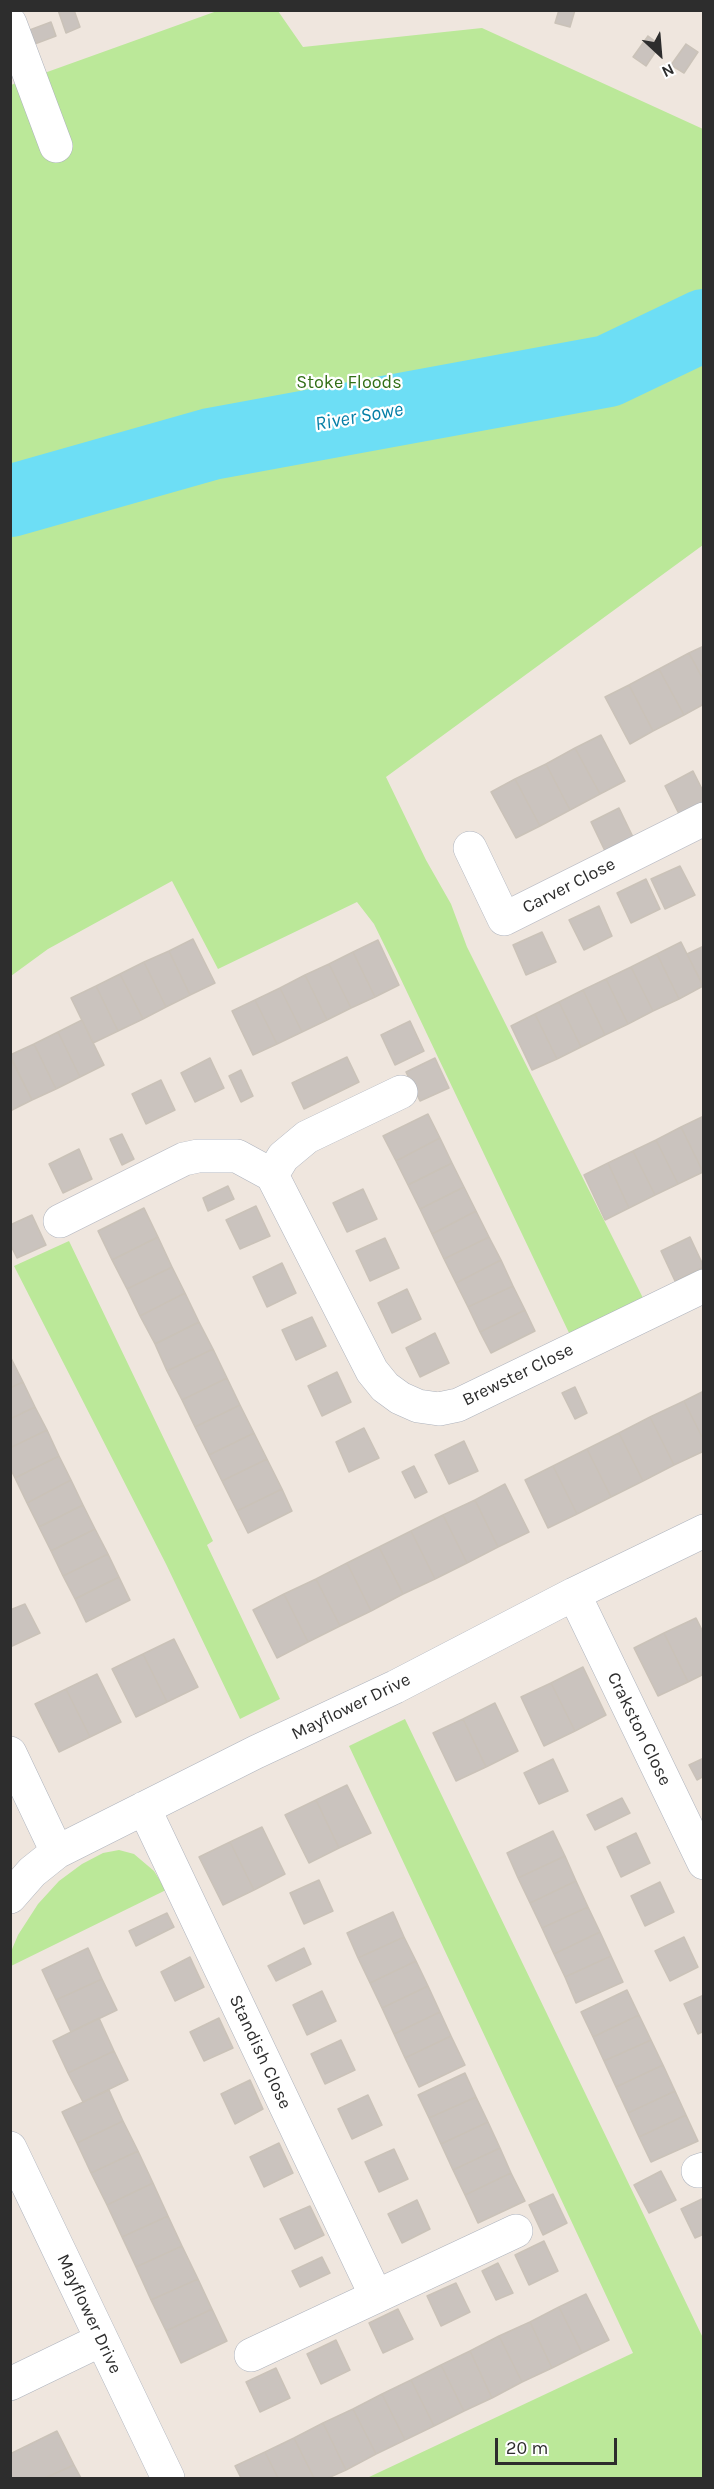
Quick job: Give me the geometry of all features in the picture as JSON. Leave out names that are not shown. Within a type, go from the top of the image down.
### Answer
[{"type":"street","points":[[10,23],[56,146]]},
{"type":"street","name":"Carver Close","points":[[470,849],[504,919],[704,819]]},
{"type":"street","points":[[60,1221],[184,1159],[198,1156],[237,1156],[272,1175],[283,1157],[306,1137],[402,1092]]},
{"type":"street","name":"Brewster Close","points":[[272,1175],[372,1371],[385,1387],[400,1398],[418,1406],[439,1409],[458,1405],[704,1286]]},
{"type":"street","name":"Mayflower Drive","points":[[10,1897],[32,1872],[57,1852],[395,1687],[574,1594],[704,1530]]},
{"type":"street","name":"Crakston Close","points":[[574,1594],[704,1863]]},
{"type":"street","points":[[10,1753],[57,1852]]},
{"type":"street","name":"Standish Close","points":[[144,1808],[376,2296]]},
{"type":"street","name":"Mayflower Drive","points":[[10,2148],[168,2478]]},
{"type":"street","points":[[251,2355],[516,2231]]},
{"type":"street","points":[[10,2384],[101,2340]]},
{"type":"green space","name":"Stoke Floods","points":[[217,11],[278,11],[303,47],[482,28],[703,129],[703,545],[386,777],[426,860],[451,904],[467,947],[643,1298],[570,1335],[374,924],[357,902],[218,969],[172,881],[48,949],[11,976],[11,85]]},
{"type":"green space","points":[[69,1241],[213,1541],[207,1545],[280,1699],[240,1719],[166,1564],[14,1266]]},
{"type":"green space","points":[[405,1719],[703,2338],[703,2478],[367,2478],[633,2353],[349,1746]]},
{"type":"green space","points":[[119,1850],[134,1854],[154,1871],[166,1890],[11,1966],[10,1954],[18,1935],[38,1904],[59,1881],[82,1864],[103,1853]]},
{"type":"building","points":[[58,10],[74,10],[80,27],[66,33]]},
{"type":"building","points":[[559,10],[575,10],[570,27],[555,23]]},
{"type":"building","points":[[51,22],[56,36],[32,45],[27,31]]},
{"type":"building","points":[[648,36],[660,45],[646,66],[633,57]]},
{"type":"building","points":[[686,44],[698,52],[684,73],[671,65]]},
{"type":"building","points":[[704,646],[704,681],[689,653]]},
{"type":"building","points":[[689,653],[704,681],[704,704],[684,715],[659,669]]},
{"type":"building","points":[[659,669],[684,715],[653,731],[629,685]]},
{"type":"building","points":[[629,685],[653,731],[630,744],[605,697]]},
{"type":"building","points":[[601,735],[625,781],[600,794],[575,748]]},
{"type":"building","points":[[575,748],[600,794],[570,810],[546,764]]},
{"type":"building","points":[[546,764],[570,810],[540,826],[515,779]]},
{"type":"building","points":[[693,771],[704,793],[704,802],[679,814],[665,786]]},
{"type":"building","points":[[515,779],[540,826],[516,838],[491,792]]},
{"type":"building","points":[[619,808],[633,837],[605,851],[591,822]]},
{"type":"building","points":[[680,866],[695,895],[665,909],[651,879]]},
{"type":"building","points":[[646,879],[660,909],[631,923],[617,893]]},
{"type":"building","points":[[599,906],[612,936],[584,950],[569,920]]},
{"type":"building","points":[[542,932],[556,962],[526,975],[513,945]]},
{"type":"building","points":[[193,939],[215,983],[190,995],[169,951]]},
{"type":"building","points":[[378,940],[399,985],[375,997],[353,952]]},
{"type":"building","points":[[681,942],[703,986],[679,999],[657,954]]},
{"type":"building","points":[[704,946],[704,987],[687,954]]},
{"type":"building","points":[[169,951],[190,995],[166,1007],[144,962]]},
{"type":"building","points":[[353,952],[375,997],[351,1008],[329,964]]},
{"type":"building","points":[[657,954],[679,999],[653,1011],[631,967]]},
{"type":"building","points":[[144,962],[166,1007],[143,1019],[120,974]]},
{"type":"building","points":[[329,964],[351,1008],[327,1020],[305,975]]},
{"type":"building","points":[[631,967],[653,1011],[628,1024],[606,979]]},
{"type":"building","points":[[120,974],[143,1019],[118,1031],[96,986]]},
{"type":"building","points":[[305,975],[327,1020],[302,1032],[280,988]]},
{"type":"building","points":[[606,979],[628,1024],[605,1035],[583,990]]},
{"type":"building","points":[[96,986],[118,1031],[93,1043],[71,998]]},
{"type":"building","points":[[280,988],[302,1032],[277,1044],[255,1000]]},
{"type":"building","points":[[583,990],[605,1035],[581,1047],[559,1002]]},
{"type":"building","points":[[255,1000],[277,1044],[253,1055],[232,1011]]},
{"type":"building","points":[[559,1002],[581,1047],[557,1059],[535,1014]]},
{"type":"building","points":[[535,1014],[557,1059],[532,1070],[511,1026]]},
{"type":"building","points":[[82,1020],[104,1065],[80,1077],[58,1032]]},
{"type":"building","points":[[410,1021],[424,1051],[395,1065],[381,1035]]},
{"type":"building","points":[[58,1032],[80,1077],[56,1089],[34,1044]]},
{"type":"building","points":[[34,1044],[56,1089],[32,1100],[10,1055]]},
{"type":"building","points":[[10,1057],[32,1100],[10,1111]]},
{"type":"building","points":[[347,1057],[359,1082],[304,1109],[292,1083]]},
{"type":"building","points":[[210,1058],[224,1088],[195,1102],[181,1073]]},
{"type":"building","points":[[435,1058],[449,1088],[420,1101],[406,1072]]},
{"type":"building","points":[[241,1070],[253,1096],[241,1102],[229,1076]]},
{"type":"building","points":[[161,1080],[175,1110],[146,1124],[132,1094]]},
{"type":"building","points":[[428,1114],[440,1138],[396,1161],[383,1136]]},
{"type":"building","points":[[704,1116],[704,1172],[703,1172],[681,1127]]},
{"type":"building","points":[[681,1127],[703,1172],[678,1184],[656,1140]]},
{"type":"building","points":[[122,1134],[134,1159],[122,1165],[110,1139]]},
{"type":"building","points":[[440,1138],[452,1163],[408,1185],[396,1161]]},
{"type":"building","points":[[656,1140],[678,1184],[655,1195],[633,1151]]},
{"type":"building","points":[[79,1149],[92,1179],[63,1193],[49,1164]]},
{"type":"building","points":[[633,1151],[655,1195],[629,1208],[608,1163]]},
{"type":"building","points":[[452,1163],[464,1187],[420,1209],[408,1185]]},
{"type":"building","points":[[608,1163],[629,1208],[605,1220],[584,1175]]},
{"type":"building","points":[[228,1186],[234,1199],[208,1211],[203,1198]]},
{"type":"building","points":[[464,1187],[476,1211],[432,1234],[420,1209]]},
{"type":"building","points":[[363,1189],[377,1219],[347,1232],[333,1203]]},
{"type":"building","points":[[256,1206],[270,1236],[240,1249],[226,1220]]},
{"type":"building","points":[[144,1208],[158,1237],[112,1260],[98,1231]]},
{"type":"building","points":[[476,1211],[489,1237],[444,1259],[432,1234]]},
{"type":"building","points":[[32,1215],[46,1245],[17,1258],[10,1244],[10,1225]]},
{"type":"building","points":[[158,1237],[172,1267],[127,1289],[112,1260]]},
{"type":"building","points":[[489,1237],[501,1260],[456,1283],[444,1259]]},
{"type":"building","points":[[690,1237],[704,1267],[675,1281],[661,1251]]},
{"type":"building","points":[[385,1238],[399,1268],[370,1281],[356,1251]]},
{"type":"building","points":[[501,1260],[513,1286],[468,1307],[456,1283]]},
{"type":"building","points":[[282,1263],[296,1293],[267,1307],[253,1277]]},
{"type":"building","points":[[172,1267],[185,1293],[140,1316],[127,1289]]},
{"type":"building","points":[[513,1286],[525,1310],[480,1332],[468,1307]]},
{"type":"building","points":[[407,1289],[421,1319],[392,1333],[378,1303]]},
{"type":"building","points":[[185,1293],[199,1322],[155,1344],[140,1316]]},
{"type":"building","points":[[525,1310],[535,1331],[491,1353],[480,1332]]},
{"type":"building","points":[[312,1317],[326,1346],[296,1360],[282,1330]]},
{"type":"building","points":[[199,1322],[213,1349],[167,1371],[155,1344]]},
{"type":"building","points":[[435,1333],[449,1363],[420,1377],[406,1348]]},
{"type":"building","points":[[213,1349],[227,1378],[182,1400],[167,1371]]},
{"type":"building","points":[[10,1359],[23,1382],[10,1388]]},
{"type":"building","points":[[337,1372],[351,1402],[322,1416],[308,1386]]},
{"type":"building","points":[[227,1378],[240,1405],[195,1427],[182,1400]]},
{"type":"building","points":[[23,1382],[35,1407],[10,1419],[10,1388]]},
{"type":"building","points":[[575,1387],[587,1413],[575,1419],[562,1393]]},
{"type":"building","points":[[704,1391],[704,1441],[684,1401]]},
{"type":"building","points":[[684,1401],[704,1441],[704,1451],[674,1465],[650,1417]]},
{"type":"building","points":[[240,1405],[254,1433],[209,1455],[195,1427]]},
{"type":"building","points":[[35,1407],[47,1430],[10,1448],[10,1419]]},
{"type":"building","points":[[650,1417],[674,1465],[643,1481],[619,1433]]},
{"type":"building","points":[[364,1428],[379,1458],[349,1472],[336,1442]]},
{"type":"building","points":[[47,1430],[59,1456],[15,1478],[10,1468],[10,1448]]},
{"type":"building","points":[[254,1433],[267,1459],[222,1481],[209,1455]]},
{"type":"building","points":[[619,1433],[643,1481],[611,1497],[587,1449]]},
{"type":"building","points":[[464,1441],[478,1471],[449,1484],[435,1455]]},
{"type":"building","points":[[587,1449],[611,1497],[577,1514],[553,1466]]},
{"type":"building","points":[[59,1456],[71,1480],[27,1503],[15,1478]]},
{"type":"building","points":[[267,1459],[282,1489],[237,1511],[222,1481]]},
{"type":"building","points":[[414,1466],[427,1492],[415,1498],[402,1472]]},
{"type":"building","points":[[553,1466],[577,1514],[548,1528],[525,1480]]},
{"type":"building","points":[[71,1480],[83,1505],[39,1527],[27,1503]]},
{"type":"building","points":[[505,1484],[529,1532],[498,1547],[475,1500]]},
{"type":"building","points":[[282,1489],[292,1511],[248,1533],[237,1511]]},
{"type":"building","points":[[475,1500],[498,1547],[467,1563],[443,1515]]},
{"type":"building","points":[[83,1505],[95,1529],[51,1551],[39,1527]]},
{"type":"building","points":[[443,1515],[467,1563],[435,1579],[411,1531]]},
{"type":"building","points":[[95,1529],[108,1554],[63,1576],[51,1551]]},
{"type":"building","points":[[411,1531],[435,1579],[403,1594],[379,1547]]},
{"type":"building","points":[[379,1547],[403,1594],[371,1611],[347,1563]]},
{"type":"building","points":[[108,1554],[119,1577],[75,1599],[63,1576]]},
{"type":"building","points":[[347,1563],[371,1611],[340,1626],[316,1579]]},
{"type":"building","points":[[119,1577],[130,1600],[86,1622],[75,1599]]},
{"type":"building","points":[[316,1579],[340,1626],[308,1642],[284,1594]]},
{"type":"building","points":[[284,1594],[308,1642],[277,1658],[253,1610]]},
{"type":"building","points":[[25,1604],[40,1633],[10,1647],[10,1610]]},
{"type":"building","points":[[696,1618],[704,1634],[704,1674],[688,1682],[664,1633]]},
{"type":"building","points":[[664,1633],[688,1682],[658,1696],[634,1648]]},
{"type":"building","points":[[174,1639],[198,1687],[167,1702],[143,1654]]},
{"type":"building","points":[[143,1654],[167,1702],[136,1717],[112,1669]]},
{"type":"building","points":[[583,1667],[606,1715],[575,1731],[551,1683]]},
{"type":"building","points":[[97,1674],[121,1722],[90,1737],[66,1689]]},
{"type":"building","points":[[551,1683],[575,1731],[544,1746],[521,1697]]},
{"type":"building","points":[[66,1689],[90,1737],[59,1752],[35,1704]]},
{"type":"building","points":[[495,1703],[518,1751],[486,1767],[463,1719]]},
{"type":"building","points":[[463,1719],[486,1767],[456,1781],[433,1733]]},
{"type":"building","points":[[704,1758],[704,1776],[697,1780],[689,1765]]},
{"type":"building","points":[[553,1759],[568,1791],[539,1804],[524,1773]]},
{"type":"building","points":[[347,1785],[371,1833],[339,1848],[316,1800]]},
{"type":"building","points":[[622,1798],[630,1813],[595,1830],[587,1815]]},
{"type":"building","points":[[316,1800],[339,1848],[309,1863],[285,1815]]},
{"type":"building","points":[[262,1827],[285,1874],[254,1890],[230,1842]]},
{"type":"building","points":[[553,1831],[565,1856],[518,1878],[507,1853]]},
{"type":"building","points":[[636,1833],[650,1863],[621,1877],[607,1847]]},
{"type":"building","points":[[230,1842],[254,1890],[223,1905],[199,1857]]},
{"type":"building","points":[[565,1856],[576,1881],[530,1903],[518,1878]]},
{"type":"building","points":[[319,1880],[333,1911],[304,1924],[290,1893]]},
{"type":"building","points":[[576,1881],[588,1907],[542,1928],[530,1903]]},
{"type":"building","points":[[660,1882],[674,1912],[645,1926],[631,1896]]},
{"type":"building","points":[[588,1907],[600,1932],[554,1954],[542,1928]]},
{"type":"building","points":[[393,1912],[404,1937],[358,1958],[347,1933]]},
{"type":"building","points":[[167,1913],[174,1927],[136,1946],[129,1931]]},
{"type":"building","points":[[600,1932],[611,1956],[565,1977],[554,1954]]},
{"type":"building","points":[[404,1937],[416,1961],[370,1983],[358,1958]]},
{"type":"building","points":[[684,1937],[698,1967],[670,1981],[655,1951]]},
{"type":"building","points":[[88,1948],[102,1979],[56,2000],[42,1970]]},
{"type":"building","points":[[304,1948],[311,1964],[276,1981],[268,1966]]},
{"type":"building","points":[[611,1956],[623,1982],[576,2003],[565,1977]]},
{"type":"building","points":[[190,1957],[204,1987],[175,2001],[161,1972]]},
{"type":"building","points":[[416,1961],[428,1986],[382,2008],[370,1983]]},
{"type":"building","points":[[102,1979],[117,2010],[71,2032],[56,2000]]},
{"type":"building","points":[[428,1986],[440,2012],[394,2034],[382,2008]]},
{"type":"building","points":[[627,1990],[639,2015],[593,2037],[581,2012]]},
{"type":"building","points":[[322,1991],[336,2021],[307,2035],[293,2005]]},
{"type":"building","points":[[704,1995],[704,2031],[698,2034],[684,2004]]},
{"type":"building","points":[[440,2012],[451,2036],[405,2058],[394,2034]]},
{"type":"building","points":[[639,2015],[651,2040],[604,2061],[593,2037]]},
{"type":"building","points":[[99,2018],[114,2051],[68,2073],[53,2041]]},
{"type":"building","points":[[219,2018],[233,2048],[204,2061],[190,2032]]},
{"type":"building","points":[[451,2036],[465,2065],[419,2087],[405,2058]]},
{"type":"building","points":[[341,2040],[355,2070],[325,2084],[311,2054]]},
{"type":"building","points":[[651,2040],[663,2065],[616,2087],[604,2061]]},
{"type":"building","points":[[114,2051],[128,2080],[83,2102],[68,2073]]},
{"type":"building","points":[[663,2065],[675,2091],[628,2113],[616,2087]]},
{"type":"building","points":[[465,2073],[476,2097],[429,2118],[418,2095]]},
{"type":"building","points":[[250,2080],[263,2109],[235,2124],[221,2094]]},
{"type":"building","points":[[109,2090],[123,2121],[77,2143],[62,2112]]},
{"type":"building","points":[[675,2091],[686,2115],[639,2137],[628,2113]]},
{"type":"building","points":[[368,2095],[382,2125],[352,2139],[338,2109]]},
{"type":"building","points":[[476,2097],[488,2122],[441,2144],[429,2118]]},
{"type":"building","points":[[686,2115],[698,2141],[651,2162],[639,2137]]},
{"type":"building","points":[[123,2121],[138,2151],[91,2173],[77,2143]]},
{"type":"building","points":[[488,2122],[500,2148],[453,2170],[441,2144]]},
{"type":"building","points":[[279,2143],[293,2173],[264,2187],[250,2157]]},
{"type":"building","points":[[500,2148],[511,2173],[465,2195],[453,2170]]},
{"type":"building","points":[[394,2149],[408,2179],[379,2192],[365,2162]]},
{"type":"building","points":[[138,2151],[153,2183],[107,2205],[91,2173]]},
{"type":"building","points":[[661,2171],[676,2200],[649,2213],[634,2185]]},
{"type":"building","points":[[511,2173],[525,2201],[478,2223],[465,2195]]},
{"type":"building","points":[[153,2183],[168,2216],[122,2237],[107,2205]]},
{"type":"building","points":[[553,2194],[567,2223],[543,2235],[529,2205]]},
{"type":"building","points":[[704,2198],[704,2234],[695,2238],[681,2209]]},
{"type":"building","points":[[417,2200],[430,2229],[402,2243],[388,2214]]},
{"type":"building","points":[[310,2206],[324,2235],[295,2249],[280,2219]]},
{"type":"building","points":[[168,2216],[182,2246],[136,2267],[122,2237]]},
{"type":"building","points":[[544,2241],[558,2271],[529,2285],[515,2255]]},
{"type":"building","points":[[182,2246],[198,2279],[151,2300],[136,2267]]},
{"type":"building","points":[[322,2257],[330,2273],[300,2287],[292,2271]]},
{"type":"building","points":[[498,2263],[513,2293],[496,2300],[482,2271]]},
{"type":"building","points":[[198,2279],[212,2309],[166,2331],[151,2300]]},
{"type":"building","points":[[456,2283],[470,2312],[441,2326],[427,2296]]},
{"type":"building","points":[[586,2294],[609,2340],[582,2353],[559,2307]]},
{"type":"building","points":[[559,2307],[582,2353],[552,2368],[530,2322]]},
{"type":"building","points":[[212,2309],[227,2341],[181,2363],[166,2331]]},
{"type":"building","points":[[398,2309],[413,2339],[383,2353],[369,2323]]},
{"type":"building","points":[[530,2322],[552,2368],[522,2382],[499,2336]]},
{"type":"building","points":[[499,2336],[522,2382],[492,2398],[470,2351]]},
{"type":"building","points":[[336,2340],[350,2370],[321,2384],[307,2354]]},
{"type":"building","points":[[470,2351],[492,2398],[464,2411],[441,2365]]},
{"type":"building","points":[[441,2365],[464,2411],[434,2426],[411,2380]]},
{"type":"building","points":[[276,2368],[290,2398],[260,2412],[246,2382]]},
{"type":"building","points":[[411,2380],[434,2426],[405,2440],[382,2394]]},
{"type":"building","points":[[382,2394],[405,2440],[376,2454],[353,2409]]},
{"type":"building","points":[[353,2409],[376,2454],[346,2470],[323,2423]]},
{"type":"building","points":[[323,2423],[346,2470],[328,2478],[314,2478],[294,2438]]},
{"type":"building","points":[[57,2431],[74,2465],[45,2478],[10,2478],[10,2454]]},
{"type":"building","points":[[294,2438],[314,2478],[278,2478],[265,2452]]},
{"type":"building","points":[[265,2452],[278,2478],[241,2478],[235,2466]]},
{"type":"building","points":[[74,2465],[81,2478],[45,2478]]},
{"type":"waterway","name":"River Sowe","points":[[10,501],[211,444],[608,371],[704,325]]}]
